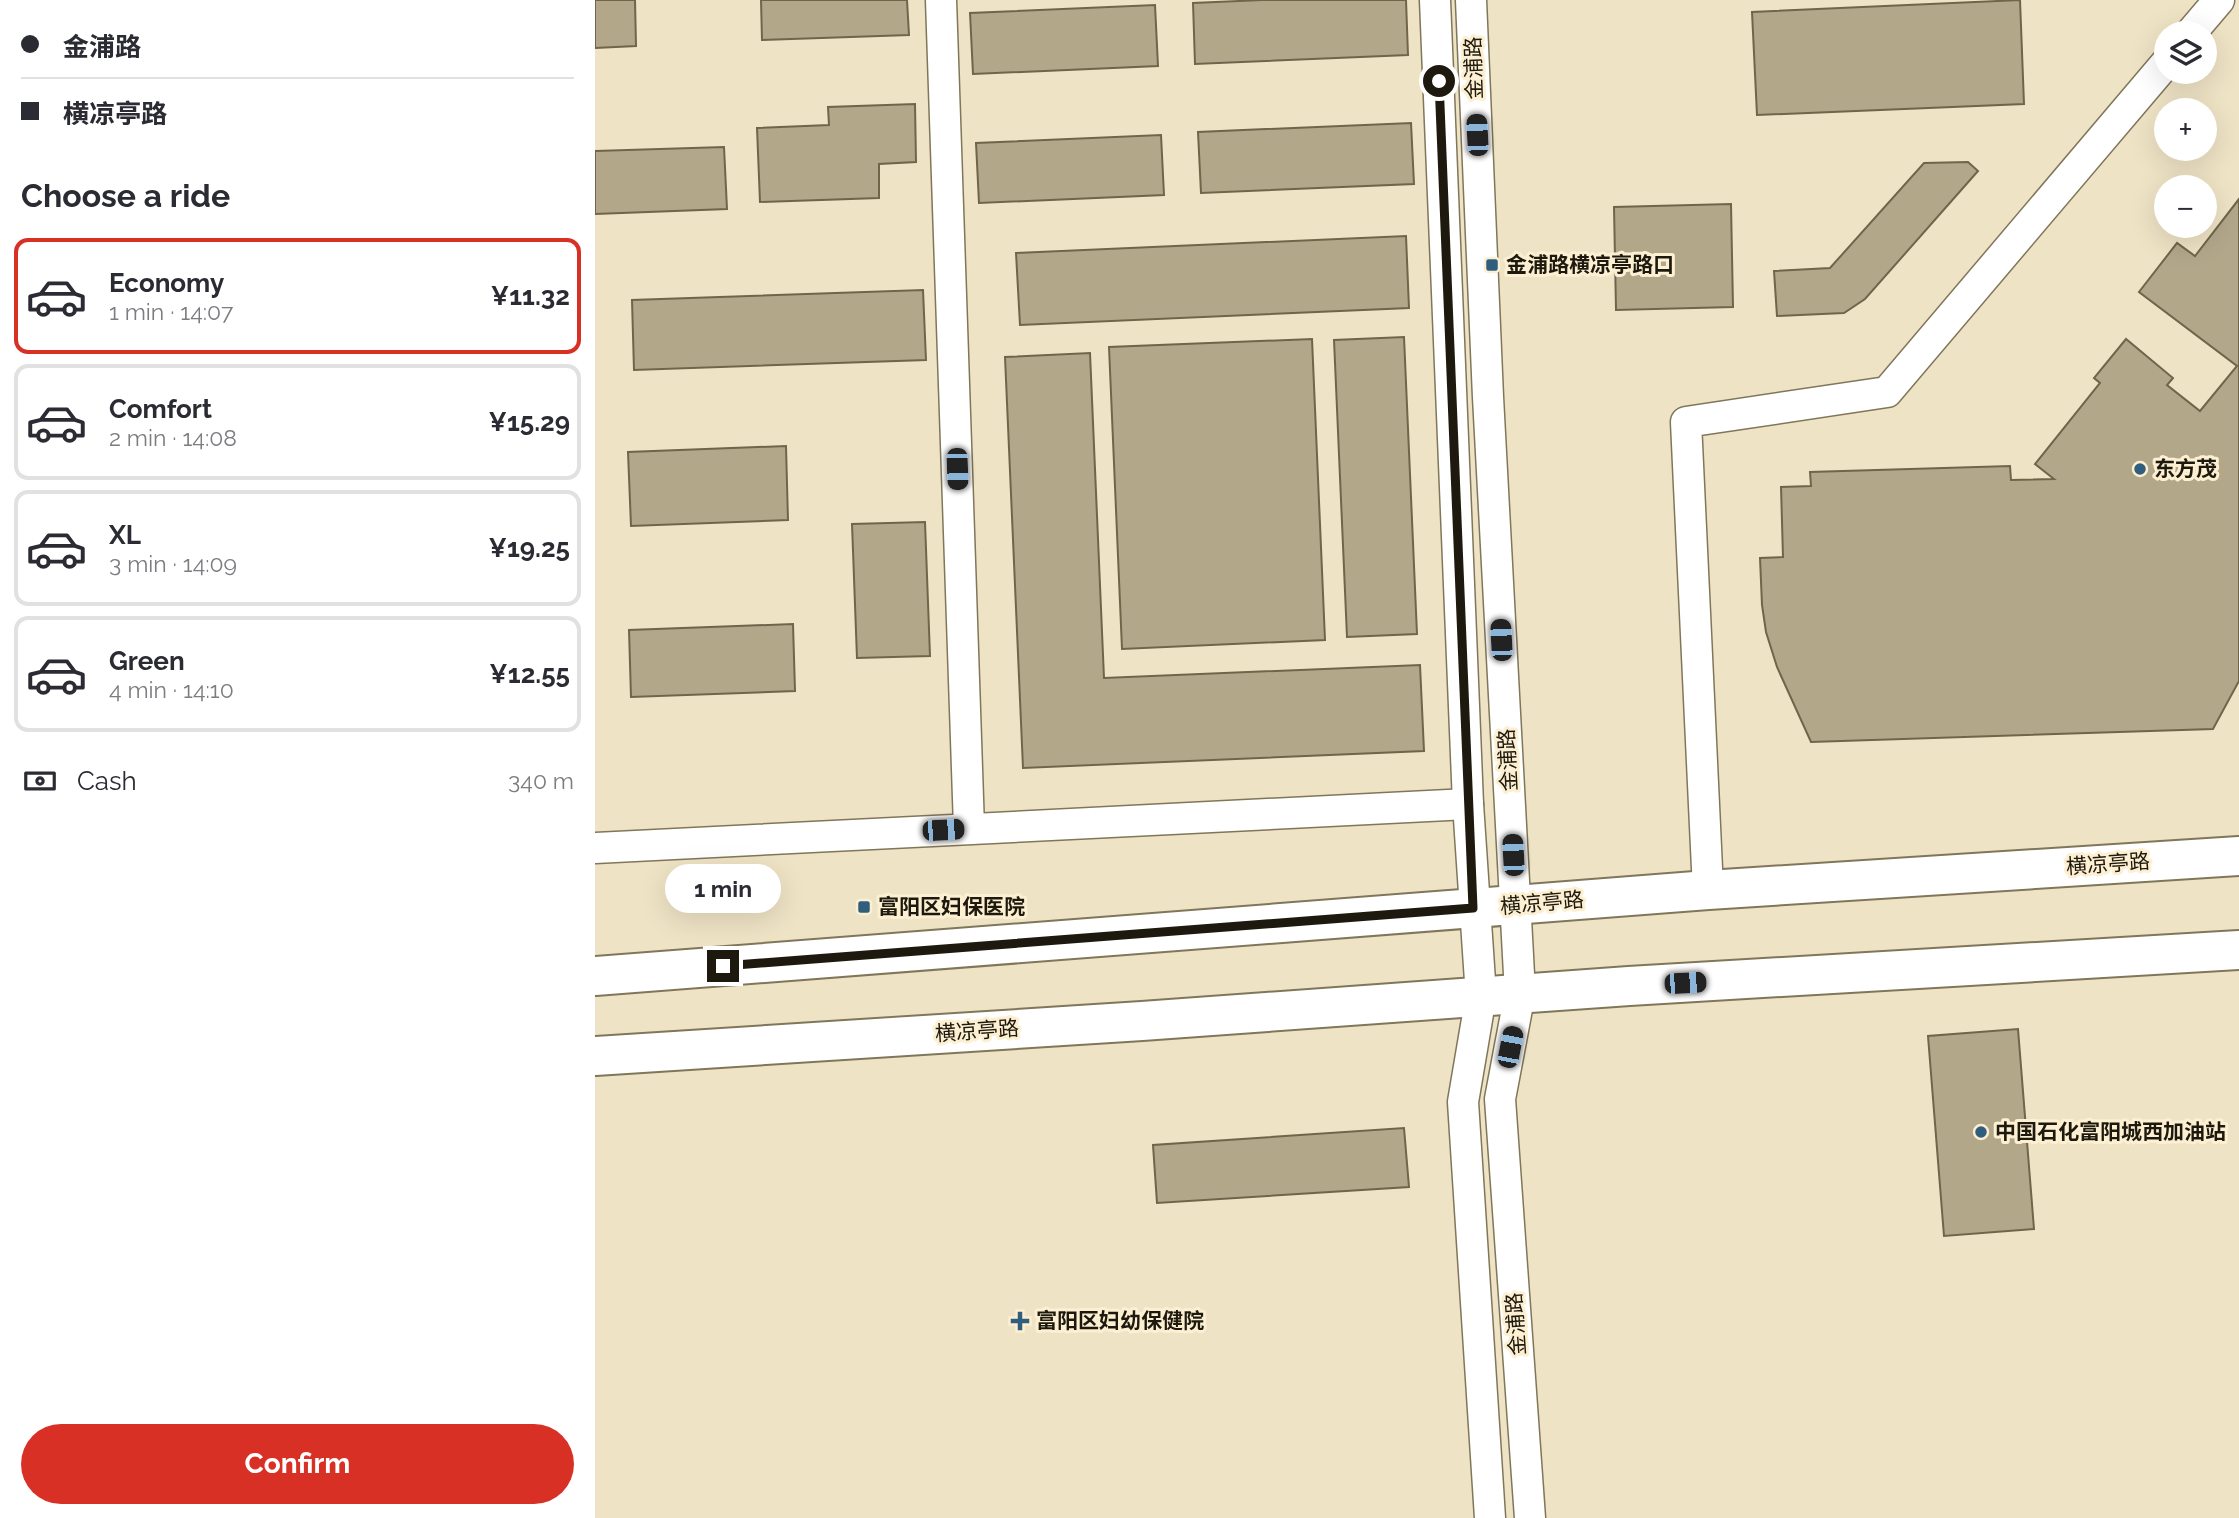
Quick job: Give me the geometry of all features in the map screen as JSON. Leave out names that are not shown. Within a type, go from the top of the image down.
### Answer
[{"type":"main road","name":"横凉亭路","points":[[595,976],[1708,890],[2239,856]]},
{"type":"main road","name":"横凉亭路","points":[[595,1056],[1130,1022],[1520,993],[2239,950]]},
{"type":"street","points":[[941,0],[969,828]]},
{"type":"street","name":"金浦路","points":[[1435,0],[1468,804],[1481,996],[1462,1102],[1490,1518]]},
{"type":"street","name":"金浦路","points":[[1471,0],[1488,397],[1520,993],[1500,1099],[1530,1518]]},
{"type":"street","points":[[2201,21],[2219,0]]},
{"type":"street","points":[[1708,890],[1686,422],[1887,392],[2154,77]]},
{"type":"street","points":[[595,848],[1468,804]]},
{"type":"building","points":[[595,0],[635,0],[636,46],[595,48]]},
{"type":"building","points":[[761,0],[907,0],[909,35],[762,40]]},
{"type":"building","points":[[1406,0],[1408,55],[1195,64],[1193,3]]},
{"type":"building","points":[[2020,0],[2024,104],[1757,115],[1752,12]]},
{"type":"building","points":[[1155,5],[1158,66],[973,74],[970,13]]},
{"type":"building","points":[[915,104],[916,162],[879,164],[879,198],[760,202],[757,128],[829,125],[828,107]]},
{"type":"building","points":[[1411,123],[1414,184],[1201,193],[1198,132]]},
{"type":"building","points":[[1161,135],[1164,195],[979,203],[976,143]]},
{"type":"building","points":[[724,147],[727,209],[595,214],[595,151]]},
{"type":"building","points":[[1968,162],[1978,171],[1865,299],[1844,313],[1777,316],[1774,271],[1830,268],[1924,163]]},
{"type":"building","name":"东方茂","points":[[2239,199],[2239,681],[2213,729],[1811,742],[1777,667],[1766,632],[1762,605],[1760,558],[1783,557],[1781,487],[1811,486],[1810,472],[2010,466],[2011,480],[2054,479],[2035,464],[2100,383],[2094,378],[2126,339],[2173,378],[2167,385],[2200,411],[2237,366],[2139,292],[2177,243],[2195,256],[2209,238],[2217,238],[2217,228]]},
{"type":"building","points":[[1731,204],[1733,307],[1616,310],[1614,207]]},
{"type":"building","points":[[1406,236],[1409,308],[1020,325],[1016,253]]},
{"type":"building","points":[[923,290],[926,360],[634,370],[632,300]]},
{"type":"building","points":[[1404,337],[1417,634],[1347,637],[1334,340]]},
{"type":"building","points":[[1312,339],[1325,640],[1122,649],[1109,347]]},
{"type":"building","points":[[1090,353],[1104,678],[1420,665],[1424,751],[1023,768],[1005,357]]},
{"type":"building","points":[[786,446],[788,520],[631,526],[628,452]]},
{"type":"building","points":[[925,522],[930,656],[857,658],[852,524]]},
{"type":"building","points":[[793,624],[795,691],[631,697],[629,630]]},
{"type":"building","name":"中国石化富阳城西加油站","points":[[2018,1029],[2034,1229],[1944,1236],[1928,1036]]},
{"type":"building","points":[[1404,1128],[1409,1187],[1157,1203],[1153,1145]]},
{"type":"place","name":"金浦路横凉亭路口","points":[[1492,265]]},
{"type":"place","name":"东方茂","points":[[2140,469]]},
{"type":"place","name":"富阳区妇保医院","points":[[864,907]]},
{"type":"place","name":"中国石化富阳城西加油站","points":[[1981,1132]]},
{"type":"place","name":"富阳区妇幼保健院","points":[[1020,1321]]},
{"type":"route","points":[[723,966],[1473,908],[1439,81]]}]
